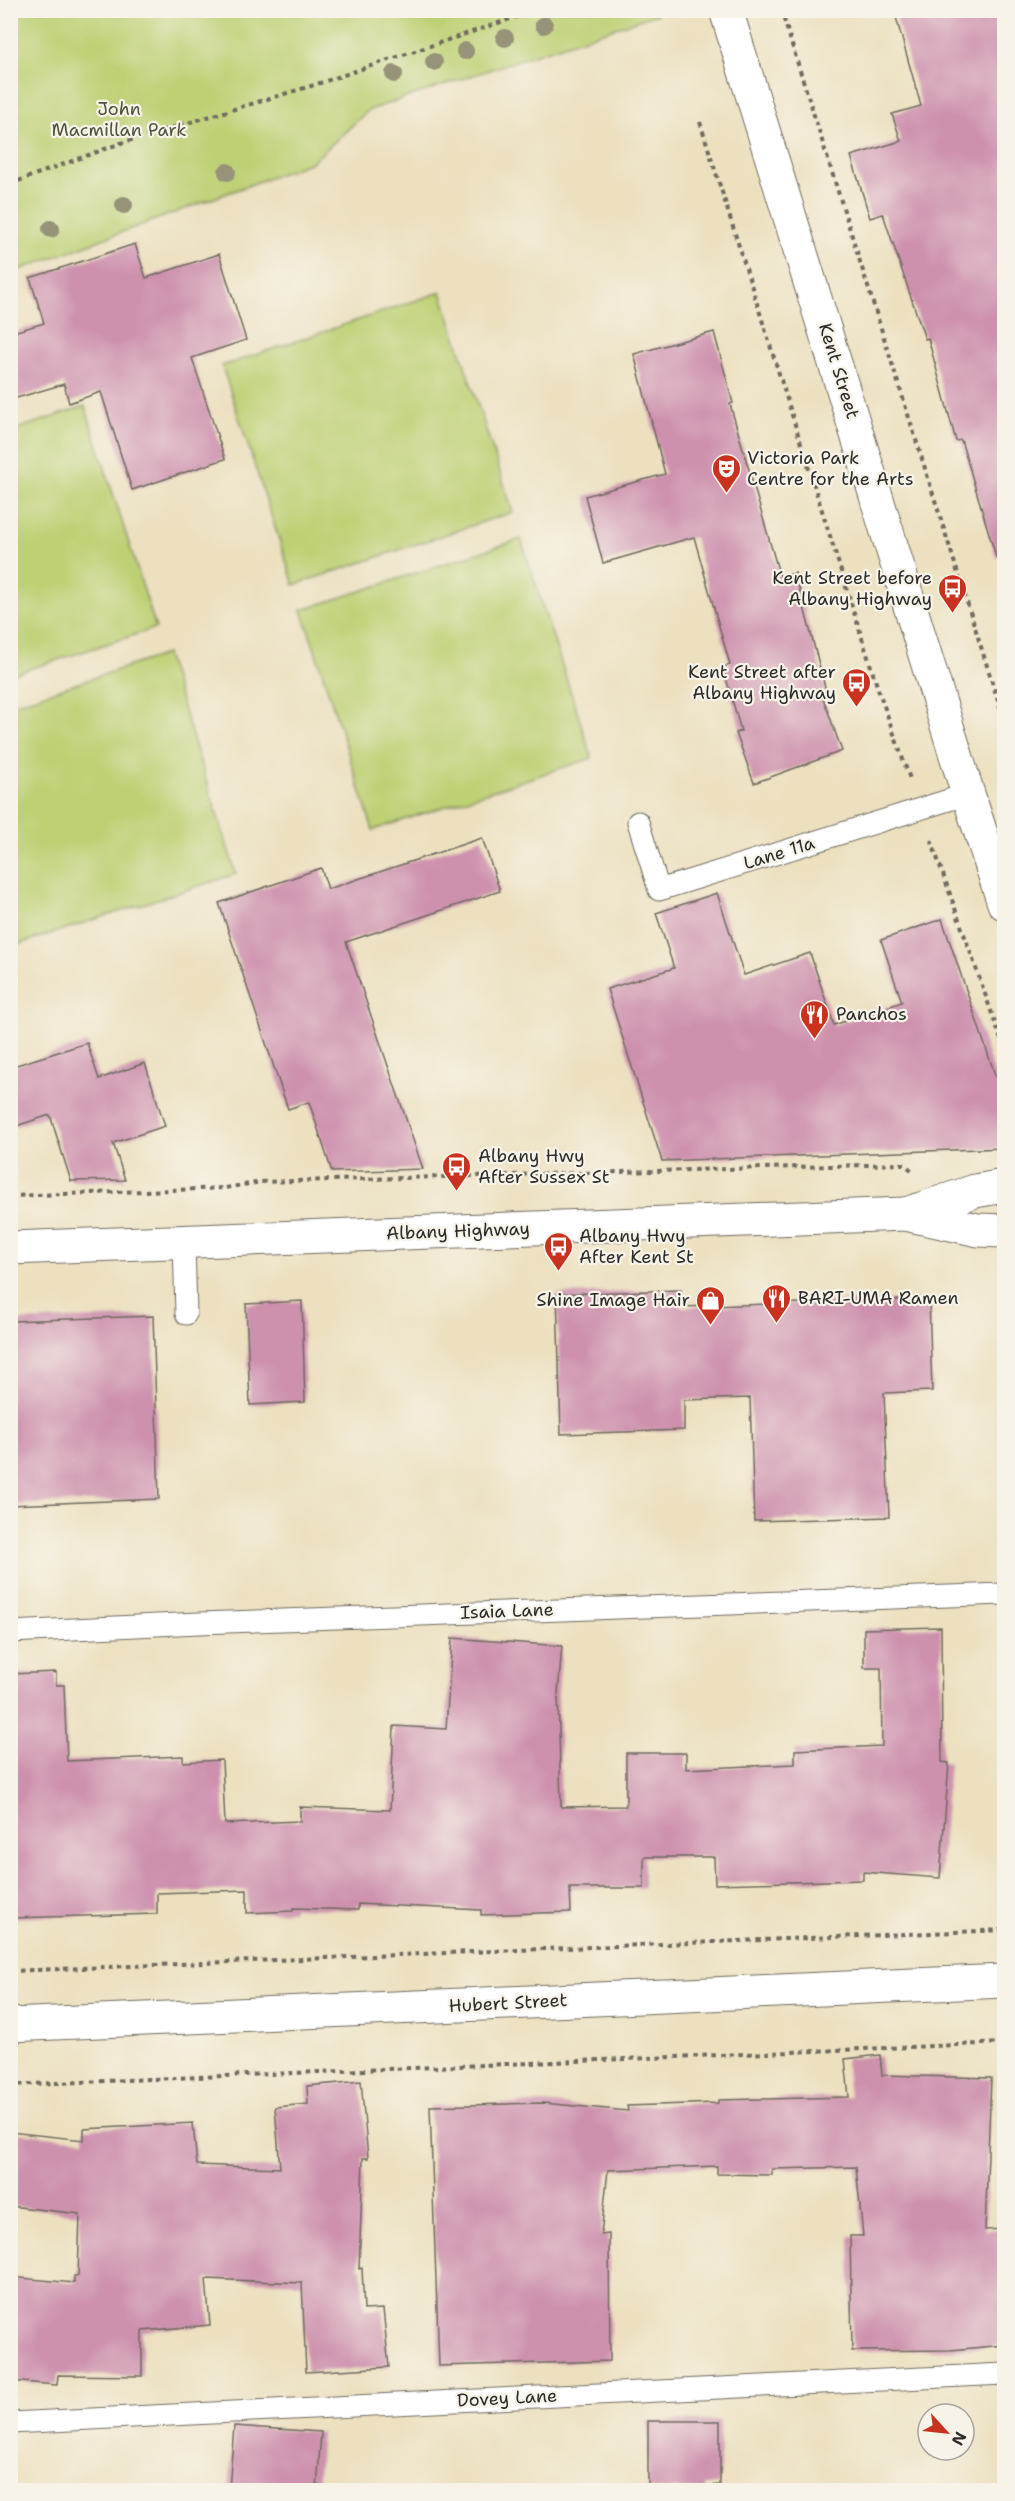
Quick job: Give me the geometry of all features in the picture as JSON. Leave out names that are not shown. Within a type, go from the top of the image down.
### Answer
[{"type":"main road","name":"Kent Street","points":[[726,10],[968,794],[1005,903]]},
{"type":"main road","name":"Albany Highway","points":[[905,1214],[975,1191],[1005,1186]]},
{"type":"main road","name":"Albany Highway","points":[[10,1248],[905,1214],[978,1230],[1005,1230]]},
{"type":"main road","name":"Hubert Street","points":[[10,2025],[1005,1981]]},
{"type":"lane","name":"Lane 11a","points":[[638,822],[659,890],[968,794]]},
{"type":"lane","points":[[184,1241],[186,1314]]},
{"type":"lane","name":"Isaia Lane","points":[[10,1632],[195,1623],[1005,1594]]},
{"type":"lane","name":"Dovey Lane","points":[[10,2423],[1005,2374]]},
{"type":"path","points":[[10,184],[121,143],[311,86],[537,10]]},
{"type":"path","points":[[781,10],[1005,720]]},
{"type":"path","points":[[700,122],[878,689],[1005,1048]]},
{"type":"path","points":[[10,1196],[225,1188],[261,1182],[904,1164],[922,1178]]},
{"type":"path","points":[[10,1971],[1005,1930]]},
{"type":"path","points":[[10,2085],[1005,2043]]},
{"type":"green space","name":"John Macmillan Park","points":[[11,10],[656,10],[657,14],[369,110],[312,162],[11,273]]},
{"type":"green space","points":[[441,292],[513,512],[294,585],[222,366]]},
{"type":"green space","points":[[85,406],[156,628],[11,675],[11,431]]},
{"type":"green space","points":[[521,539],[592,758],[373,830],[302,610]]},
{"type":"green space","points":[[166,654],[236,874],[16,945],[10,928],[11,705]]},
{"type":"building","points":[[894,10],[1005,10],[1005,556],[996,557],[961,440],[956,441],[928,338],[925,339],[883,214],[870,218],[851,156],[901,141],[892,114],[921,106]]},
{"type":"building","points":[[135,244],[146,278],[219,254],[246,340],[192,358],[225,459],[132,490],[101,392],[69,403],[64,384],[10,400],[10,333],[44,323],[30,278]]},
{"type":"building","points":[[714,332],[733,403],[730,404],[780,577],[795,573],[826,691],[821,692],[842,751],[754,783],[736,733],[741,731],[723,667],[730,665],[694,537],[603,563],[585,496],[665,474],[634,354]]},
{"type":"building","points":[[482,838],[500,891],[346,942],[423,1169],[332,1172],[309,1102],[288,1109],[219,903],[321,868],[328,889]]},
{"type":"building","points":[[717,893],[744,975],[810,953],[834,1025],[902,1002],[881,940],[942,919],[1005,1104],[1005,1148],[662,1161],[607,989],[674,968],[656,913]]},
{"type":"building","points":[[87,1043],[99,1079],[145,1063],[165,1126],[113,1143],[125,1180],[71,1181],[50,1115],[10,1128],[10,1067]]},
{"type":"building","points":[[681,1290],[681,1307],[929,1299],[932,1391],[884,1393],[889,1517],[754,1521],[750,1398],[684,1400],[684,1430],[561,1434],[557,1294]]},
{"type":"building","points":[[302,1301],[305,1402],[250,1405],[246,1304]]},
{"type":"building","points":[[153,1316],[159,1499],[10,1505],[10,1321]]},
{"type":"building","points":[[941,1627],[942,1762],[949,1763],[940,1878],[863,1872],[863,1880],[715,1884],[714,1857],[644,1857],[644,1888],[570,1888],[571,1912],[481,1915],[481,1910],[358,1904],[358,1910],[293,1908],[293,1911],[247,1913],[247,1890],[157,1893],[157,1914],[10,1918],[10,1674],[56,1672],[56,1685],[64,1685],[67,1761],[183,1756],[183,1762],[222,1760],[225,1824],[300,1821],[300,1807],[390,1810],[394,1726],[446,1729],[452,1638],[562,1646],[558,1693],[561,1807],[626,1806],[626,1753],[686,1753],[686,1769],[795,1764],[795,1750],[882,1746],[881,1668],[864,1668],[864,1629]]},
{"type":"building","points":[[880,2055],[882,2075],[991,2078],[985,2230],[1005,2229],[1005,2345],[950,2350],[852,2351],[850,2236],[863,2236],[856,2167],[772,2169],[772,2175],[717,2174],[717,2166],[608,2170],[601,2235],[609,2234],[610,2361],[439,2366],[430,2106],[543,2103],[628,2111],[627,2106],[718,2103],[718,2100],[849,2097],[845,2059]]},
{"type":"building","points":[[361,2081],[368,2158],[363,2158],[359,2269],[362,2268],[364,2310],[383,2309],[389,2367],[306,2372],[302,2283],[206,2279],[210,2325],[142,2331],[142,2376],[58,2375],[57,2385],[10,2381],[10,2277],[74,2283],[74,2276],[78,2276],[80,2214],[10,2206],[10,2132],[84,2140],[84,2129],[193,2123],[197,2165],[280,2168],[275,2107],[308,2104],[307,2086]]},
{"type":"building","points":[[648,2421],[720,2421],[720,2485],[704,2486],[704,2490],[648,2490]]},
{"type":"building","points":[[234,2426],[321,2432],[317,2490],[229,2490]]},
{"type":"place","name":"Victoria Park Centre for the Arts","points":[[726,494]]},
{"type":"place","name":"Kent Street before Albany Highway","points":[[953,614]]},
{"type":"place","name":"Kent Street after Albany Highway","points":[[857,708]]},
{"type":"place","name":"Panchos","points":[[815,1040]]},
{"type":"place","name":"Albany Hwy After Sussex St","points":[[457,1192]]},
{"type":"place","name":"Albany Hwy After Kent St","points":[[558,1272]]},
{"type":"place","name":"BARI-UMA Ramen","points":[[777,1324]]},
{"type":"place","name":"Shine Image Hair","points":[[711,1326]]}]
